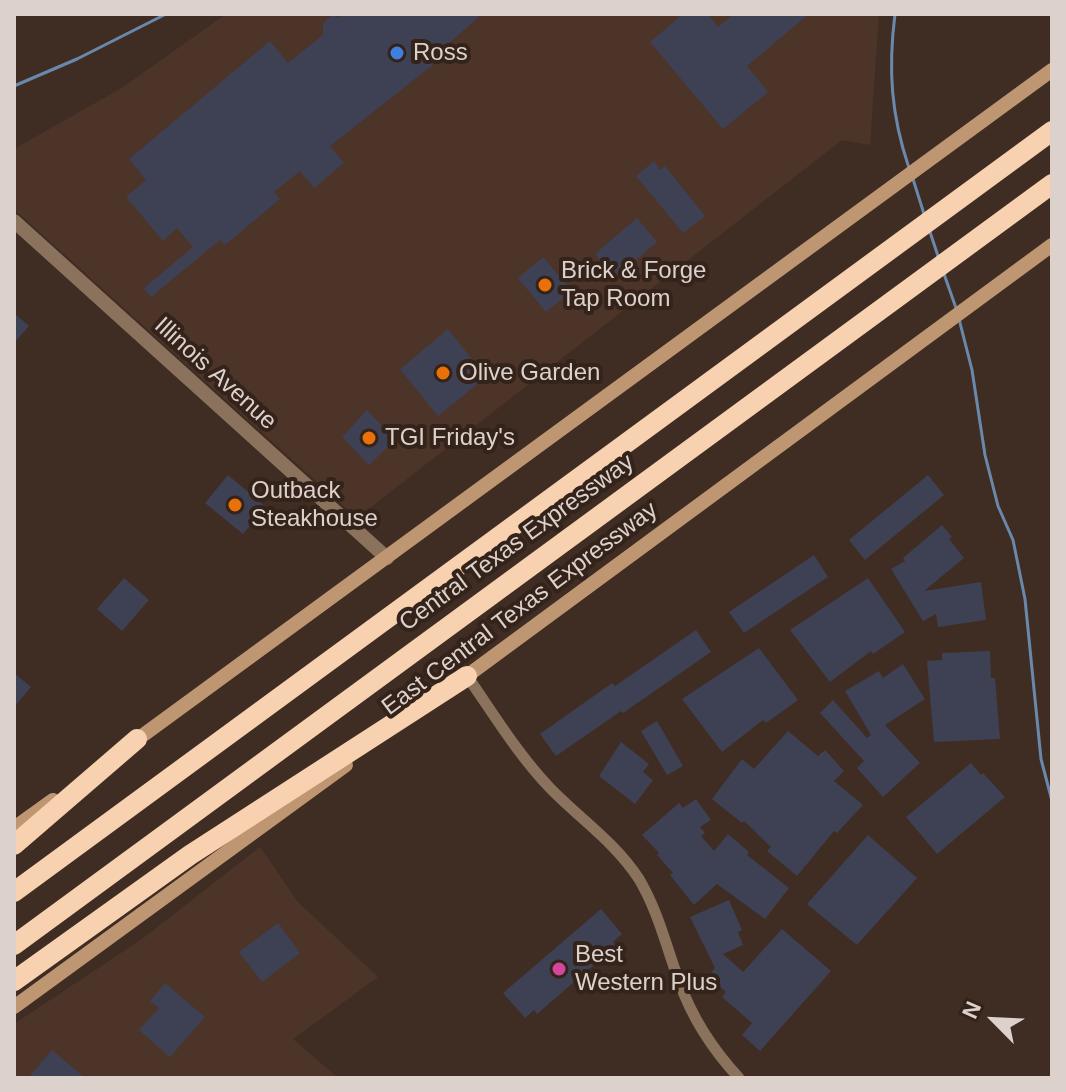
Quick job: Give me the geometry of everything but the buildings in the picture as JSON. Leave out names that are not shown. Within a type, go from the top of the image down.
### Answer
[{"type":"highway","name":"Central Texas Expressway","points":[[14,892],[1052,131]]},
{"type":"highway","name":"Central Texas Expressway","points":[[14,945],[1052,184]]},
{"type":"highway","points":[[14,981],[190,855],[467,676]]},
{"type":"highway","points":[[14,845],[137,739]]},
{"type":"main road","points":[[14,828],[1052,70]]},
{"type":"main road","name":"East Central Texas Expressway","points":[[14,1007],[1052,245]]},
{"type":"street","name":"Illinois Avenue","points":[[14,221],[387,558]]},
{"type":"street","points":[[467,676],[537,774],[600,832],[638,879],[662,926],[679,983],[693,1014],[715,1052],[739,1078]]},
{"type":"shaded area","points":[[226,14],[879,14],[870,145],[842,140],[357,518],[14,209],[14,149],[122,88]]},
{"type":"shaded area","points":[[260,847],[298,902],[378,977],[293,1039],[338,1078],[14,1078],[14,1024],[142,939]]},
{"type":"waterway","points":[[14,86],[77,59],[166,14]]},
{"type":"waterway","points":[[895,14],[893,92],[898,129],[909,168]]},
{"type":"waterway","points":[[913,179],[924,214]]},
{"type":"waterway","points":[[930,232],[939,259]]},
{"type":"waterway","points":[[944,274],[956,308]]},
{"type":"waterway","points":[[959,319],[972,370],[985,455],[998,506],[1013,540],[1025,599],[1041,759],[1052,801]]},
{"type":"place","name":"Ross","points":[[397,53]]},
{"type":"place","name":"Brick & Forge Tap Room","points":[[545,285]]},
{"type":"place","name":"Olive Garden","points":[[443,373]]},
{"type":"place","name":"TGI Friday's","points":[[369,438]]},
{"type":"place","name":"Outback Steakhouse","points":[[235,505]]},
{"type":"place","name":"Best Western Plus","points":[[559,969]]}]
